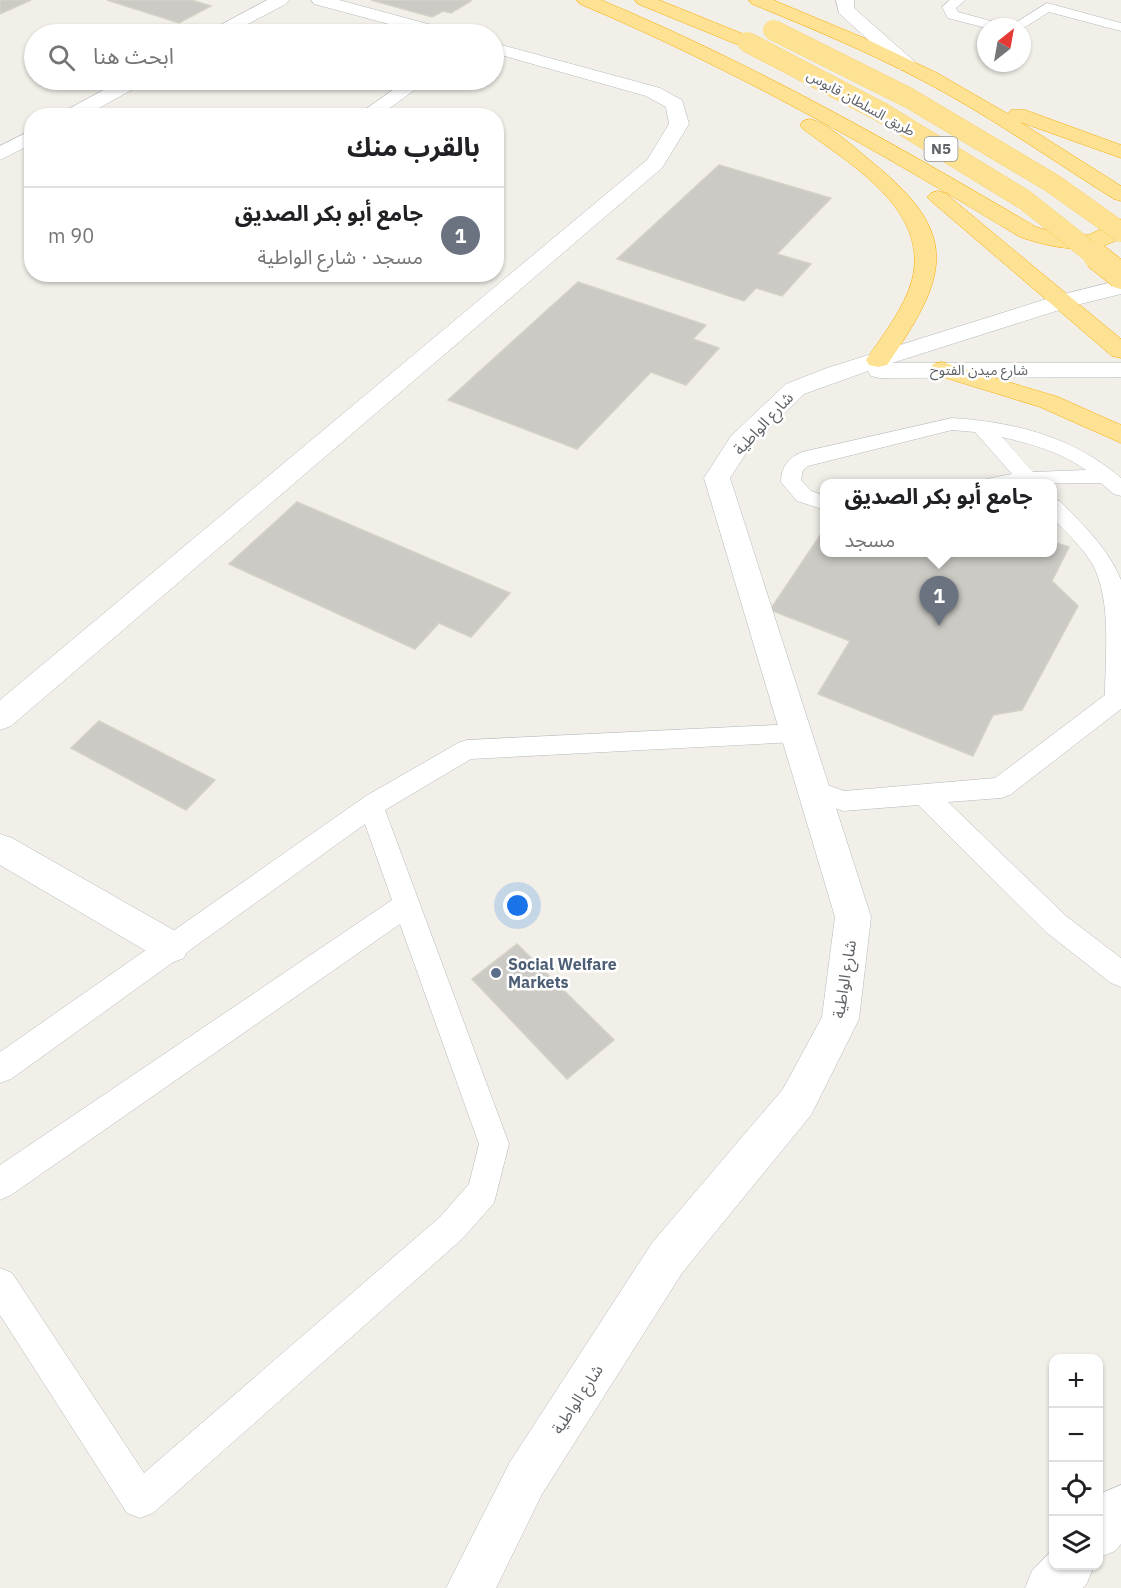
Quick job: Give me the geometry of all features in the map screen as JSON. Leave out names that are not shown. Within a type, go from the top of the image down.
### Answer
[{"type":"highway","points":[[586,0],[711,54],[844,124],[1028,232],[1045,239],[1066,242],[1097,240],[1116,233],[1121,226]]},
{"type":"highway","name":"طريق السلطان قابوس","points":[[644,0],[747,42],[881,112],[1025,200],[1121,276]]},
{"type":"highway","points":[[758,0],[908,66],[956,92],[1121,195]]},
{"type":"highway","name":"طريق السلطان قابوس","points":[[764,27],[909,98],[1052,183],[1121,232]]},
{"type":"highway","points":[[711,54],[841,148],[892,191],[918,224],[923,245],[925,272],[908,316],[878,360]]},
{"type":"highway","points":[[956,92],[1121,152]]},
{"type":"highway","points":[[844,124],[910,174],[1121,351]]},
{"type":"highway","points":[[1066,160],[1121,212]]},
{"type":"highway","points":[[942,369],[1049,402],[1121,435]]},
{"type":"street","points":[[236,24],[280,0]]},
{"type":"street","points":[[320,0],[408,24]]},
{"type":"street","points":[[845,0],[845,9],[908,66]]},
{"type":"street","points":[[0,718],[655,164],[679,124],[675,104],[653,92],[504,51]]},
{"type":"street","points":[[84,108],[117,90]]},
{"type":"street","points":[[377,108],[404,90]]},
{"type":"street","points":[[0,154],[24,140]]},
{"type":"street","name":"شارع الواطية","points":[[470,1588],[526,1478],[667,1258],[797,1102],[840,1019],[853,917],[826,804],[796,733],[717,478],[740,442],[795,389],[836,373],[1064,301],[1121,288]]},
{"type":"street","name":"شارع ميدن الفتوح","points":[[836,373],[942,369],[1121,370]]},
{"type":"street","points":[[0,848],[171,947]]},
{"type":"street","points":[[1103,1529],[1121,1509]]},
{"type":"street","points":[[1049,1588],[1066,1570]]},
{"type":"lane","points":[[958,0],[949,7],[952,15],[977,22]]},
{"type":"lane","points":[[1030,18],[1047,7],[1121,27]]},
{"type":"lane","points":[[820,501],[804,496],[791,482],[793,467],[808,456],[952,424],[981,426],[1039,439],[1092,464],[1113,483]]},
{"type":"lane","points":[[981,426],[1027,479]]},
{"type":"lane","points":[[1057,482],[1113,483]]},
{"type":"lane","points":[[826,804],[1001,788],[1119,698],[1114,598],[1097,558],[1057,511]]},
{"type":"lane","points":[[0,1070],[371,806],[467,750],[796,733]]},
{"type":"lane","points":[[923,794],[1056,924],[1121,974]]},
{"type":"lane","points":[[0,1285],[140,1500],[451,1228],[483,1192],[494,1144],[405,906],[371,806]]},
{"type":"lane","points":[[0,1184],[405,906]]},
{"type":"building","points":[[0,0],[31,0],[0,14]]},
{"type":"building","points":[[107,0],[191,0],[211,6],[179,23]]},
{"type":"building","points":[[371,0],[471,1],[451,13],[443,11],[432,17]]},
{"type":"building","points":[[719,165],[831,198],[777,254],[811,264],[782,296],[756,288],[744,301],[617,259]]},
{"type":"building","points":[[578,282],[706,325],[693,339],[719,348],[686,385],[651,372],[577,449],[448,400]]},
{"type":"building","points":[[297,502],[510,593],[471,637],[439,623],[415,649],[229,564]]},
{"type":"building","points":[[820,535],[820,557],[1057,557],[1057,543],[1069,547],[1052,581],[1078,606],[1022,710],[993,715],[973,756],[818,694],[850,641],[770,610]]},
{"type":"building","points":[[99,721],[215,780],[186,810],[71,748]]},
{"type":"building","points":[[517,944],[614,1040],[567,1079],[472,979]]},
{"type":"place","name":"جامع أبو بكر الصديق","points":[[939,626]]},
{"type":"place","name":"Social Welfare Markets","points":[[496,973]]}]
